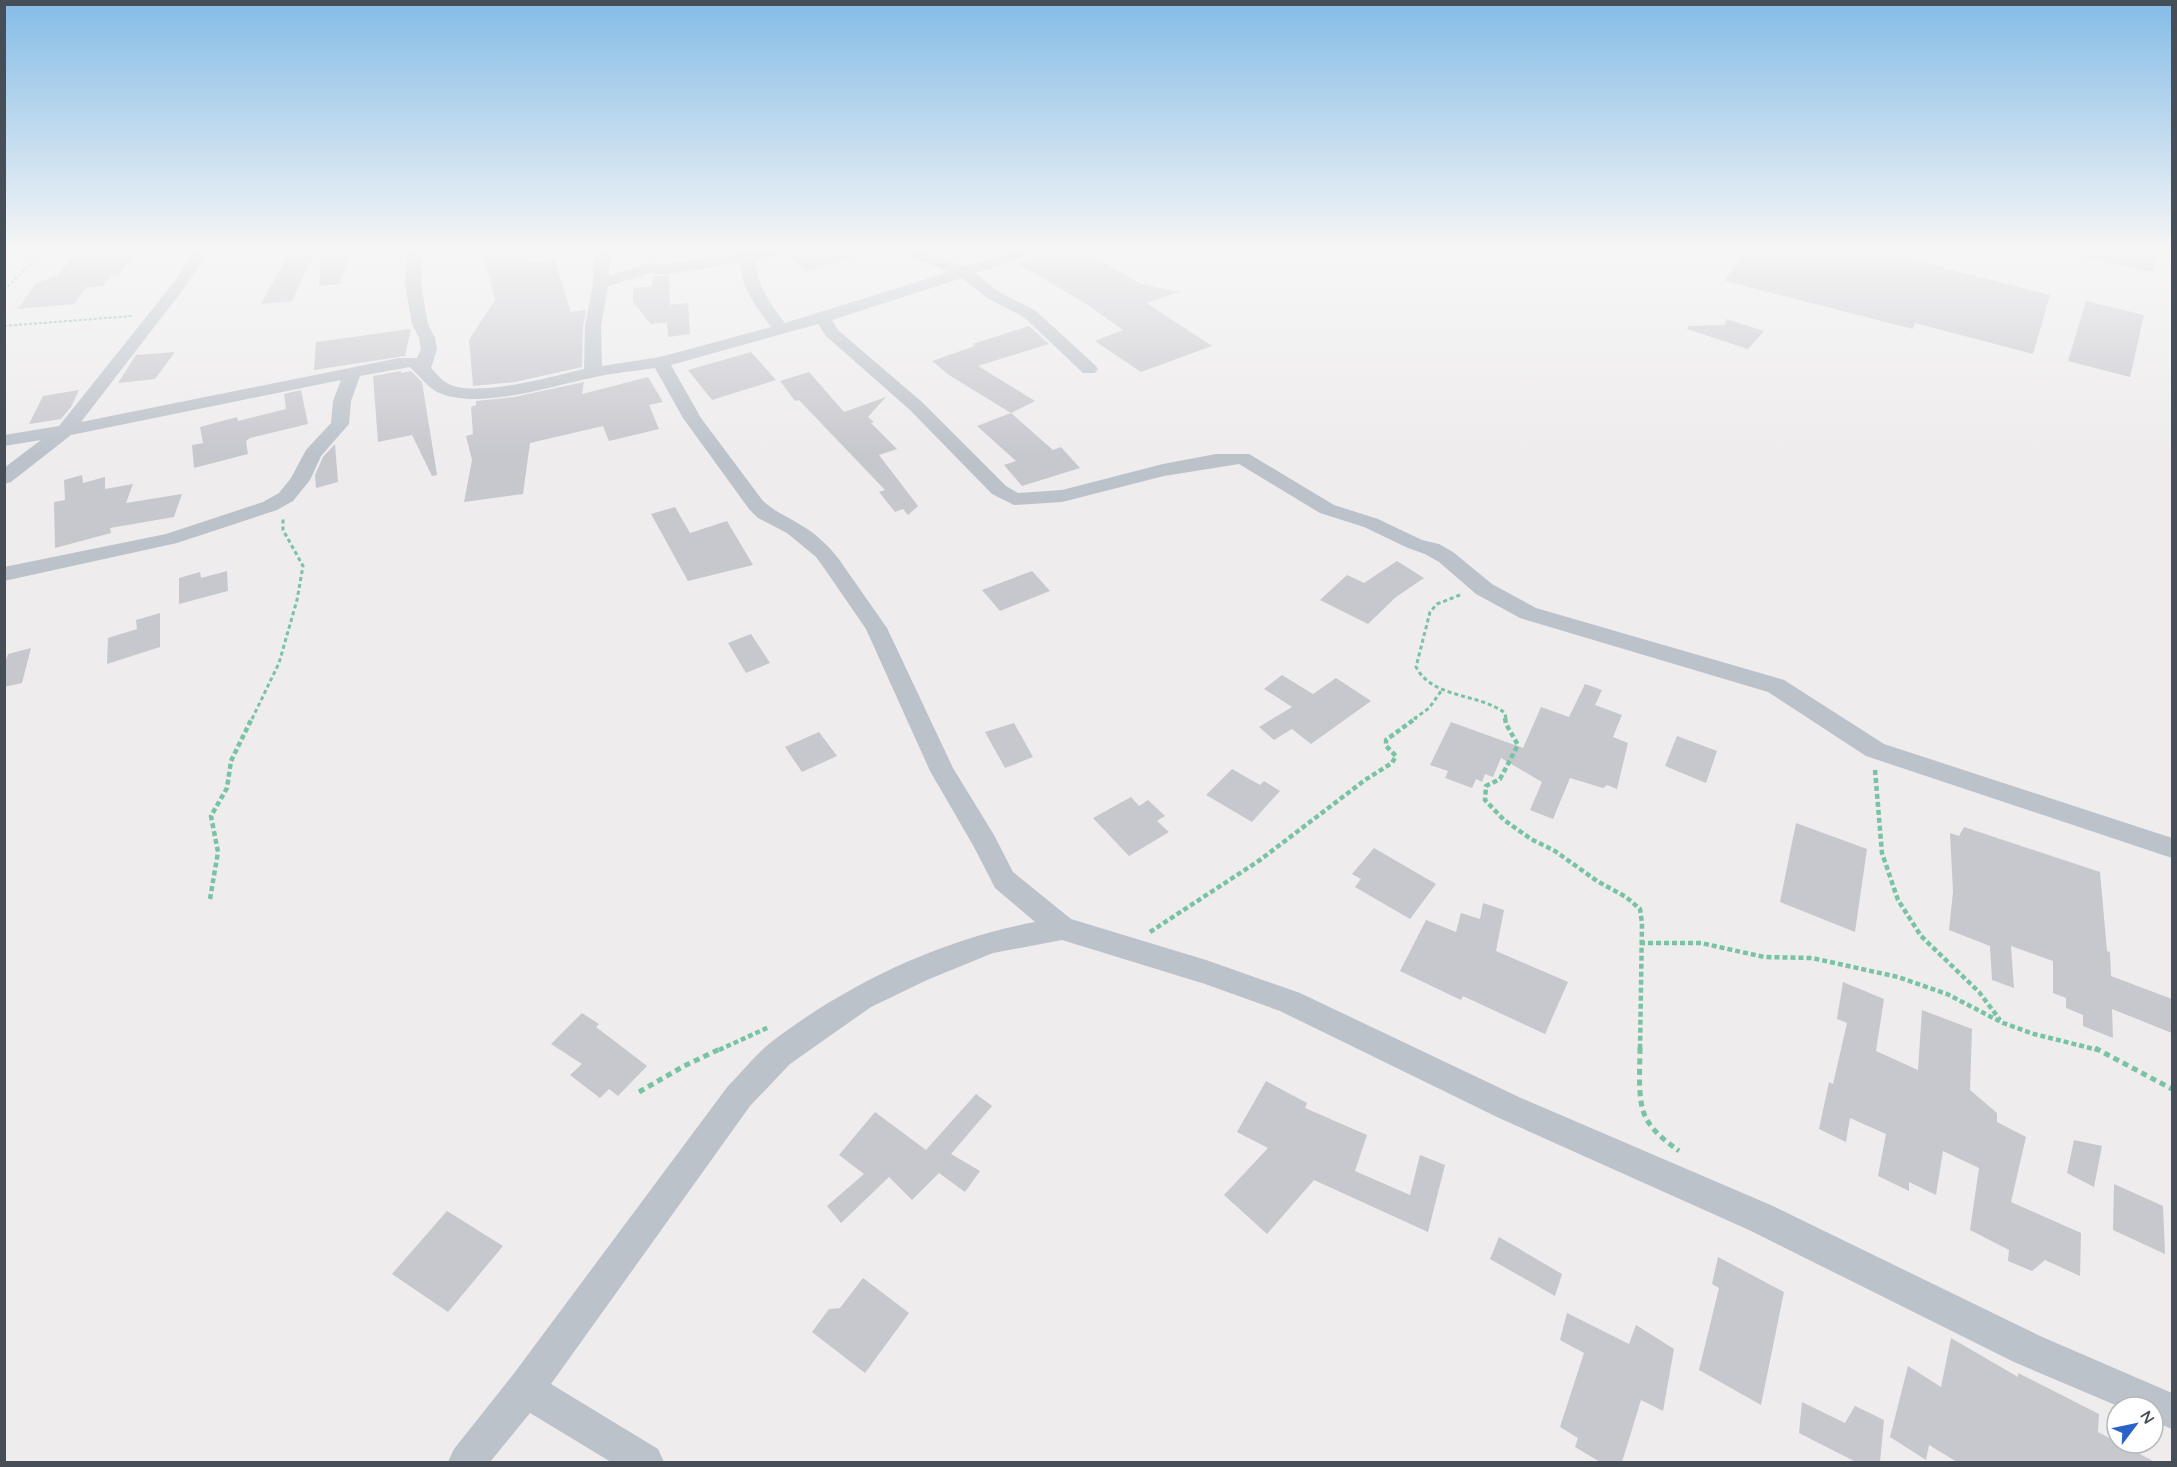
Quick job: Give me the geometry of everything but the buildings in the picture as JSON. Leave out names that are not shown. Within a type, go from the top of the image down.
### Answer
[{"type":"street","points":[[4,478],[65,431],[153,317]]},
{"type":"street","points":[[419,317],[429,349],[422,369]]},
{"type":"street","points":[[593,372],[595,317]]},
{"type":"street","points":[[773,317],[781,328]]},
{"type":"street","points":[[1034,317],[1089,369]]},
{"type":"street","points":[[4,441],[65,431],[406,362],[414,362],[443,388],[467,393],[535,386],[593,372],[661,362],[822,318],[832,333],[916,406],[999,490],[1014,499],[1062,496],[1163,471],[1216,460],[1242,458],[1327,509],[1371,523],[1415,544],[1432,549],[1446,557],[1484,590],[1528,614],[1604,634],[1776,686],[1875,750],[2172,848]]},
{"type":"street","points":[[661,362],[688,414],[756,506],[765,514],[794,529],[822,552],[831,563],[876,628],[942,771],[985,842],[1004,880],[1062,928],[1128,947],[1290,1002],[1481,1095],[1811,1242],[2027,1349],[2172,1411]]},
{"type":"street","points":[[4,574],[170,540],[261,511],[286,497],[300,480],[313,454],[339,424],[342,400],[353,372]]},
{"type":"street","points":[[467,1462],[525,1389],[739,1096],[779,1054],[861,998],[917,971],[991,942],[1062,928]]},
{"type":"street","points":[[525,1389],[645,1462]]},
{"type":"path","points":[[4,326],[104,317]]},
{"type":"path","points":[[210,899],[218,852],[211,816],[227,788],[231,761],[279,663],[297,600],[303,566],[283,530],[286,497]]},
{"type":"path","points":[[1484,590],[1445,600],[1434,605],[1428,612],[1424,643],[1416,664],[1417,671],[1442,690],[1466,694],[1489,703],[1505,713],[1506,724],[1518,745],[1500,779],[1486,786],[1485,800],[1504,820],[1531,839],[1555,851],[1597,881],[1626,897],[1640,909],[1642,923],[1640,1081],[1645,1117],[1660,1136],[1685,1156]]},
{"type":"path","points":[[1128,947],[1260,860],[1365,780],[1392,763],[1396,756],[1386,746],[1386,740],[1429,708],[1442,690]]},
{"type":"path","points":[[1875,750],[1874,779],[1882,853],[1898,900],[1921,936],[1978,992],[2003,1023]]},
{"type":"path","points":[[1640,943],[1701,943],[1764,957],[1812,958],[1862,968],[1947,994],[2003,1023],[2034,1034],[2092,1047],[2172,1089]]},
{"type":"path","points":[[639,1092],[684,1066],[772,1026],[792,1045]]}]
